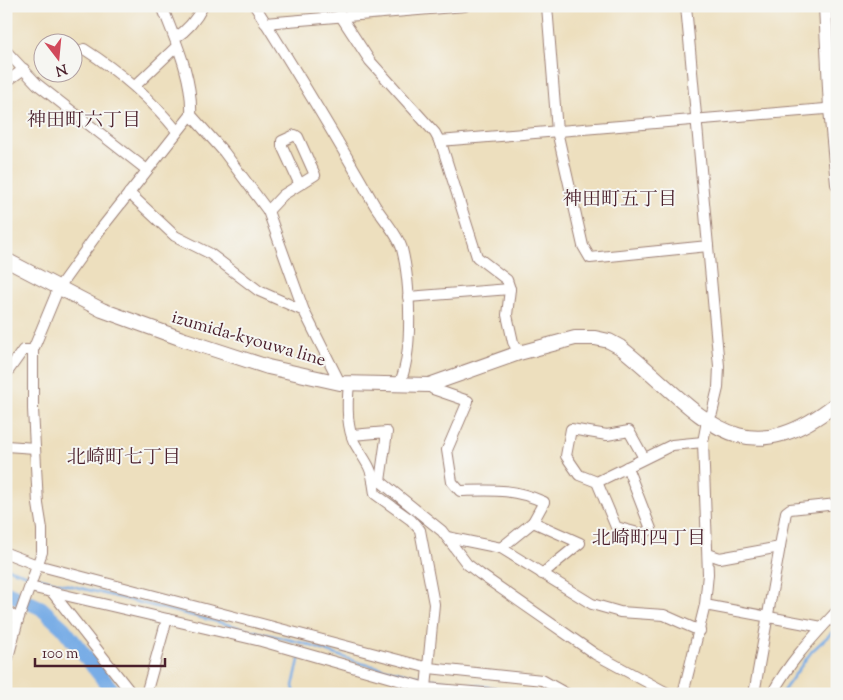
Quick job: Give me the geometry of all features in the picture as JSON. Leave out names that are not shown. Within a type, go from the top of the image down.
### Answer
[{"type":"main road","name":"izumida-kyouwa line","points":[[6,260],[102,310],[184,340],[268,367],[344,383],[429,385],[519,353],[574,338],[595,338],[609,341],[645,366],[707,421],[726,432],[747,438],[762,439],[802,428],[837,403]]},
{"type":"street","points":[[6,665],[19,616],[42,552],[42,529],[38,504],[35,448],[33,350],[59,287],[191,115],[192,97],[176,42],[162,6]]},
{"type":"street","points":[[135,86],[196,20],[203,6]]},
{"type":"street","points":[[255,6],[322,114],[375,206],[402,247],[408,297],[409,329],[403,376],[399,384]]},
{"type":"street","points":[[265,23],[340,15],[465,6]]},
{"type":"street","points":[[548,6],[557,131],[583,246],[590,258],[708,246]]},
{"type":"street","points":[[683,694],[705,605],[708,554],[703,442],[707,421],[712,413],[718,388],[719,366],[686,6]]},
{"type":"street","points":[[825,6],[837,184]]},
{"type":"street","points":[[340,15],[370,61],[435,133],[477,257],[508,280],[510,289],[507,315],[513,342],[519,353]]},
{"type":"street","points":[[84,49],[113,68],[135,86],[177,131]]},
{"type":"street","points":[[6,51],[37,84],[147,170]]},
{"type":"street","points":[[6,82],[24,68]]},
{"type":"street","points":[[439,141],[833,109]]},
{"type":"street","points":[[191,115],[229,159],[268,211],[304,311],[344,383],[352,436],[376,481],[442,531],[467,564],[480,574],[594,654],[669,694]]},
{"type":"street","points":[[268,211],[283,195],[299,183]]},
{"type":"street","points":[[130,193],[175,236],[209,253],[259,292],[304,311]]},
{"type":"street","points":[[408,297],[510,289]]},
{"type":"street","points":[[6,374],[24,350],[33,350]]},
{"type":"street","points":[[429,385],[433,389],[468,401],[447,450],[452,482],[460,491],[501,489],[526,494],[544,502],[533,522],[501,548]]},
{"type":"street","points":[[627,467],[651,529],[642,534],[616,527],[597,482],[579,475],[566,456],[571,429],[607,435],[629,431],[644,458]]},
{"type":"street","points":[[352,436],[387,432],[375,494],[411,520],[420,530],[434,604],[426,685]]},
{"type":"street","points":[[597,482],[672,444],[703,442]]},
{"type":"street","points":[[6,446],[35,448]]},
{"type":"street","points":[[754,694],[786,512],[790,509],[837,504]]},
{"type":"street","points":[[533,522],[580,543],[542,574]]},
{"type":"street","points":[[447,537],[501,548],[592,604],[620,612],[664,615],[700,631]]},
{"type":"street","points":[[708,554],[720,558],[780,548]]},
{"type":"street","points":[[6,554],[36,567],[429,668],[542,680],[567,694]]},
{"type":"street","points":[[30,586],[261,641],[426,685],[494,694]]},
{"type":"street","points":[[52,592],[132,694]]},
{"type":"street","points":[[705,605],[822,627]]},
{"type":"street","points":[[6,610],[19,616]]},
{"type":"street","points":[[772,694],[781,676],[837,611]]},
{"type":"street","points":[[146,694],[167,619]]},
{"type":"waterway","points":[[6,568],[31,576]]},
{"type":"waterway","points":[[36,577],[303,643],[360,663],[425,678]]},
{"type":"waterway","points":[[6,592],[41,608],[63,628],[115,694]]},
{"type":"waterway","points":[[781,694],[812,651],[837,628]]},
{"type":"waterway","points":[[295,694],[293,686],[300,656]]},
{"type":"waterway","points":[[430,679],[540,694]]},
{"type":"district","name":"神田町六丁目","points":[[84,119]]},
{"type":"district","name":"神田町五丁目","points":[[620,198]]},
{"type":"district","name":"北崎町七丁目","points":[[124,456]]},
{"type":"district","name":"北崎町四丁目","points":[[649,537]]}]
